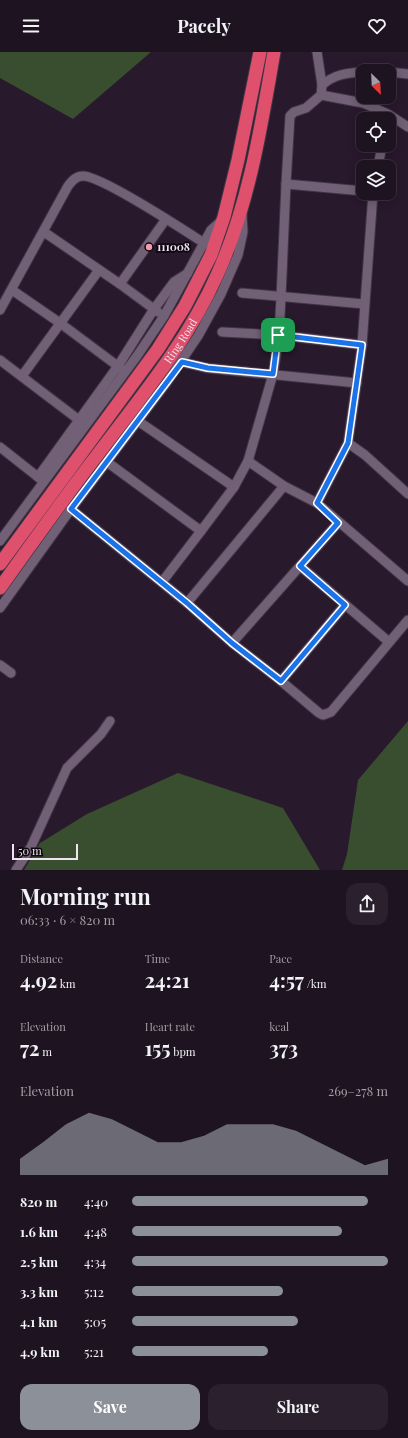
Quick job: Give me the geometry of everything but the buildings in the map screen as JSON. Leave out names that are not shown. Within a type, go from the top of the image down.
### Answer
[{"type":"highway","name":"Ring Road","points":[[0,564],[158,349],[185,306],[212,255],[224,217],[249,109],[260,52]]},
{"type":"highway","name":"Ring Road","points":[[0,588],[52,514],[171,357],[205,300],[217,276],[233,235],[241,209],[264,112],[274,52]]},
{"type":"street","points":[[162,582],[234,487],[248,461],[273,374],[278,335],[290,116],[294,112],[306,108],[321,95],[322,85],[317,52]]},
{"type":"street","points":[[322,85],[338,75],[356,73]]},
{"type":"street","points":[[396,73],[408,74]]},
{"type":"street","points":[[321,95],[363,102],[381,112]]},
{"type":"street","points":[[396,120],[408,127]]},
{"type":"street","points":[[0,310],[6,294],[44,232],[68,186],[77,177],[83,176],[101,182],[166,219],[204,243]]},
{"type":"street","points":[[286,184],[356,190]]},
{"type":"street","points":[[317,503],[348,443],[362,345],[372,200]]},
{"type":"street","points":[[0,608],[71,509],[182,362],[221,294],[234,264],[243,232],[241,209]]},
{"type":"street","points":[[0,541],[41,479],[82,422],[164,316],[211,230],[224,217]]},
{"type":"street","points":[[120,284],[166,219]]},
{"type":"street","points":[[44,232],[164,316]]},
{"type":"street","points":[[22,376],[99,270]]},
{"type":"street","points":[[122,369],[154,309],[174,282],[188,273]]},
{"type":"street","points":[[242,293],[364,304]]},
{"type":"street","points":[[6,294],[60,323],[122,369]]},
{"type":"street","points":[[222,332],[278,335],[362,345]]},
{"type":"street","points":[[0,360],[82,422]]},
{"type":"street","points":[[182,362],[208,368],[357,383]]},
{"type":"street","points":[[138,420],[234,487]]},
{"type":"street","points":[[348,443],[408,494]]},
{"type":"street","points":[[0,447],[41,479]]},
{"type":"street","points":[[248,461],[284,486],[317,503],[338,523],[408,581]]},
{"type":"street","points":[[107,462],[201,531]]},
{"type":"street","points":[[187,603],[284,486]]},
{"type":"street","points":[[71,509],[162,582],[232,643],[319,713],[327,714],[408,620]]},
{"type":"street","points":[[232,643],[338,523]]},
{"type":"street","points":[[300,566],[389,642]]},
{"type":"street","points":[[281,681],[345,605]]},
{"type":"street","points":[[0,665],[11,673]]},
{"type":"street","points":[[16,870],[31,847],[67,768],[101,734],[110,721]]},
{"type":"green space","points":[[0,52],[151,52],[73,119],[0,78]]},
{"type":"green space","points":[[408,721],[408,870],[342,870],[347,854],[358,780]]},
{"type":"green space","points":[[178,773],[283,808],[320,870],[24,870],[40,843],[87,814]]},
{"type":"place","name":"111008","points":[[149,247]]},
{"type":"route","points":[[278,335],[362,345],[348,443],[317,503],[338,523],[300,566],[345,605],[281,681],[232,643],[187,603],[71,509],[182,362],[208,368],[273,374],[278,335]]}]
